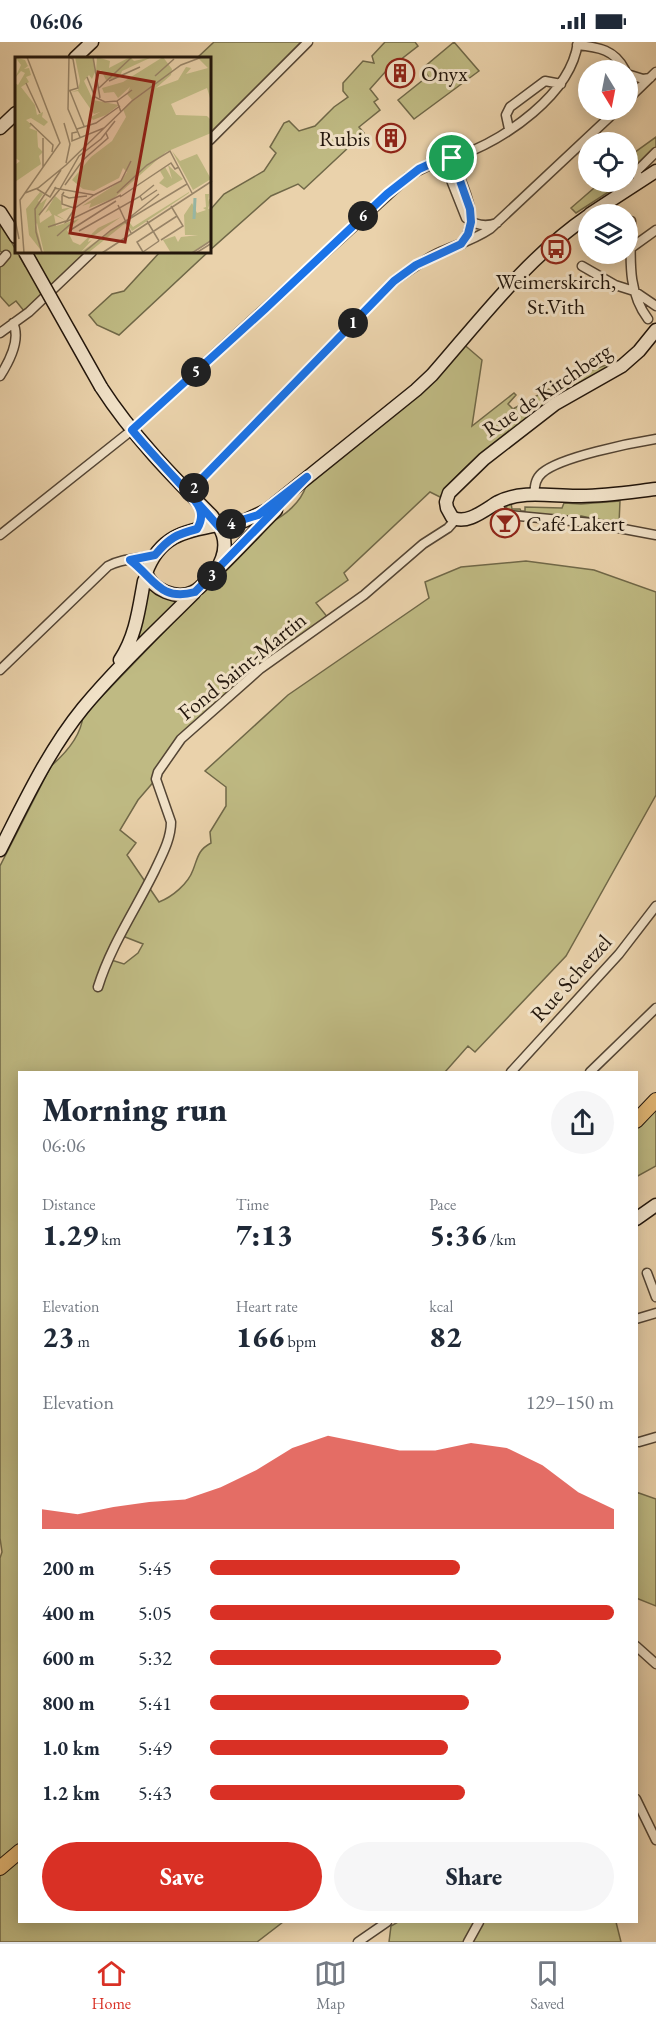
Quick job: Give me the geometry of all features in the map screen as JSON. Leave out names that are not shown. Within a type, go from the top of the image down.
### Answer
[{"type":"main road","points":[[76,57],[92,42]]},
{"type":"main road","points":[[0,128],[15,114]]},
{"type":"main road","points":[[638,182],[656,171]]},
{"type":"main road","points":[[605,204],[623,192]]},
{"type":"main road","points":[[0,212],[15,235]]},
{"type":"main road","points":[[106,681],[128,648],[136,623],[144,581],[155,555],[166,541],[179,534],[258,515],[432,375],[531,262],[578,223]]},
{"type":"main road","points":[[26,254],[101,387],[132,430],[188,493],[212,516],[218,526],[225,553],[215,572]]},
{"type":"main road","name":"Rue de Kirchberg","points":[[456,519],[449,513],[446,502],[449,494],[477,465],[555,404],[622,366],[639,351],[656,330]]},
{"type":"main road","points":[[0,850],[43,767],[82,710],[106,681],[307,477]]},
{"type":"main road","points":[[456,519],[474,516],[511,496],[581,496],[656,489]]},
{"type":"main road","points":[[197,529],[202,517],[198,503]]},
{"type":"main road","points":[[147,574],[170,594],[184,595],[195,592]]},
{"type":"main road","points":[[638,1119],[656,1100]]},
{"type":"main road","points":[[638,1218],[656,1205]]},
{"type":"main road","points":[[0,1868],[18,1853]]},
{"type":"street","points":[[212,138],[308,42]]},
{"type":"street","points":[[0,535],[132,430],[387,194],[419,169],[485,144],[544,102],[561,84],[572,65],[577,44],[603,49],[618,60]]},
{"type":"street","points":[[638,77],[643,79],[653,75]]},
{"type":"street","points":[[638,89],[653,75]]},
{"type":"street","points":[[509,129],[506,115],[510,107],[545,81],[561,84]]},
{"type":"street","points":[[188,493],[394,281],[416,265],[481,236],[606,120]]},
{"type":"street","points":[[638,170],[656,152]]},
{"type":"street","points":[[447,159],[462,212],[471,222],[485,225],[498,222]]},
{"type":"street","points":[[461,244],[468,234],[471,222]]},
{"type":"street","points":[[638,243],[656,230]]},
{"type":"street","points":[[0,333],[29,312],[90,254]]},
{"type":"street","points":[[632,264],[633,291],[648,319]]},
{"type":"street","points":[[582,266],[615,285],[633,291],[656,306]]},
{"type":"street","points":[[0,376],[16,337],[13,323]]},
{"type":"street","points":[[534,495],[536,481],[550,468],[580,456],[656,439]]},
{"type":"street","points":[[497,503],[502,512],[508,515],[592,523],[656,535]]},
{"type":"street","name":"Fond Saint-Martin","points":[[98,987],[120,935],[167,844],[171,822],[156,779],[158,772],[181,739],[260,669],[364,595],[423,544],[448,528],[456,519]]},
{"type":"street","points":[[0,670],[108,566],[119,560],[155,555]]},
{"type":"street","points":[[130,560],[147,574]]},
{"type":"street","name":"Rue Schetzel","points":[[512,1071],[619,954],[656,906]]},
{"type":"street","points":[[591,1071],[656,1008]]},
{"type":"street","points":[[647,1273],[656,1297]]},
{"type":"street","points":[[638,1318],[656,1313]]},
{"type":"street","points":[[639,1442],[656,1437]]},
{"type":"street","points":[[638,1648],[656,1664]]},
{"type":"street","points":[[638,1803],[656,1840]]},
{"type":"street","points":[[359,1942],[386,1923]]},
{"type":"street","points":[[468,1942],[478,1923]]},
{"type":"shaded area","points":[[214,42],[301,42],[212,131],[212,57],[198,57]]},
{"type":"shaded area","points":[[385,42],[415,42],[418,46],[386,71],[370,89],[378,99],[374,102],[380,110],[359,127],[364,133],[304,189],[298,184],[271,196],[212,248],[212,208],[224,194],[264,171],[276,153],[270,147],[284,123],[289,121],[299,131],[315,126],[348,97],[343,91],[343,83],[363,61],[374,63],[372,56]]},
{"type":"shaded area","points":[[454,42],[479,71],[414,119],[398,100],[428,76],[423,68]]},
{"type":"shaded area","points":[[656,137],[656,152],[638,172],[638,150]]},
{"type":"shaded area","points":[[589,192],[609,192],[590,204],[578,204],[576,213],[571,208]]},
{"type":"shaded area","points":[[0,222],[15,248],[15,254],[18,254],[25,266],[37,260],[33,254],[84,254],[24,311],[16,301],[9,306],[0,296],[0,265],[7,256],[0,251]]},
{"type":"shaded area","points":[[158,254],[206,254],[119,335],[97,325],[89,315],[112,294],[124,291]]},
{"type":"shaded area","points":[[461,342],[482,360],[472,426],[514,393],[516,395],[508,404],[513,409],[569,378],[606,365],[608,367],[544,408],[489,448],[462,470],[440,497],[430,492],[344,573],[348,580],[316,603],[329,619],[260,669],[181,739],[120,830],[136,843],[127,855],[159,902],[174,893],[191,875],[201,851],[211,843],[210,832],[226,806],[226,787],[205,771],[288,695],[429,598],[425,582],[461,567],[526,561],[594,570],[656,592],[656,795],[566,956],[475,1052],[468,1046],[446,1071],[18,1071],[18,1923],[282,1923],[257,1942],[0,1942],[0,1558],[2,1552],[0,1538],[0,866],[51,766],[76,737],[83,716],[269,523],[292,508],[306,486]],"holes":[[[120,935],[143,944],[138,953],[124,964],[108,959]]]},
{"type":"shaded area","points":[[620,501],[619,524],[581,516],[581,518],[510,513],[506,507],[511,503],[512,509],[525,511],[525,507],[562,508],[564,503]]},
{"type":"shaded area","points":[[147,583],[181,599],[137,646],[131,645]]},
{"type":"shaded area","points":[[656,1108],[656,1166],[638,1176],[638,1127]]},
{"type":"shaded area","points":[[638,1493],[656,1499],[656,1606],[638,1599]]},
{"type":"shaded area","points":[[396,1923],[616,1923],[621,1942],[389,1942],[391,1926]]},
{"type":"place","name":"Onyx","points":[[400,73]]},
{"type":"place","name":"Rubis","points":[[391,138]]},
{"type":"place","name":"Weimerskirch, St.Vith","points":[[556,249]]},
{"type":"place","name":"Café Lakert","points":[[505,523]]},
{"type":"route","points":[[452,158],[419,169],[387,194],[132,430],[170,475],[195,501],[198,503],[206,510],[212,516],[219,527],[244,521],[267,510],[307,477],[195,592],[177,596],[161,589],[130,560],[155,555],[166,541],[179,534],[197,529],[201,522],[201,510],[198,503],[188,493],[394,281],[416,265],[461,244],[468,234],[472,216],[452,158]]}]
